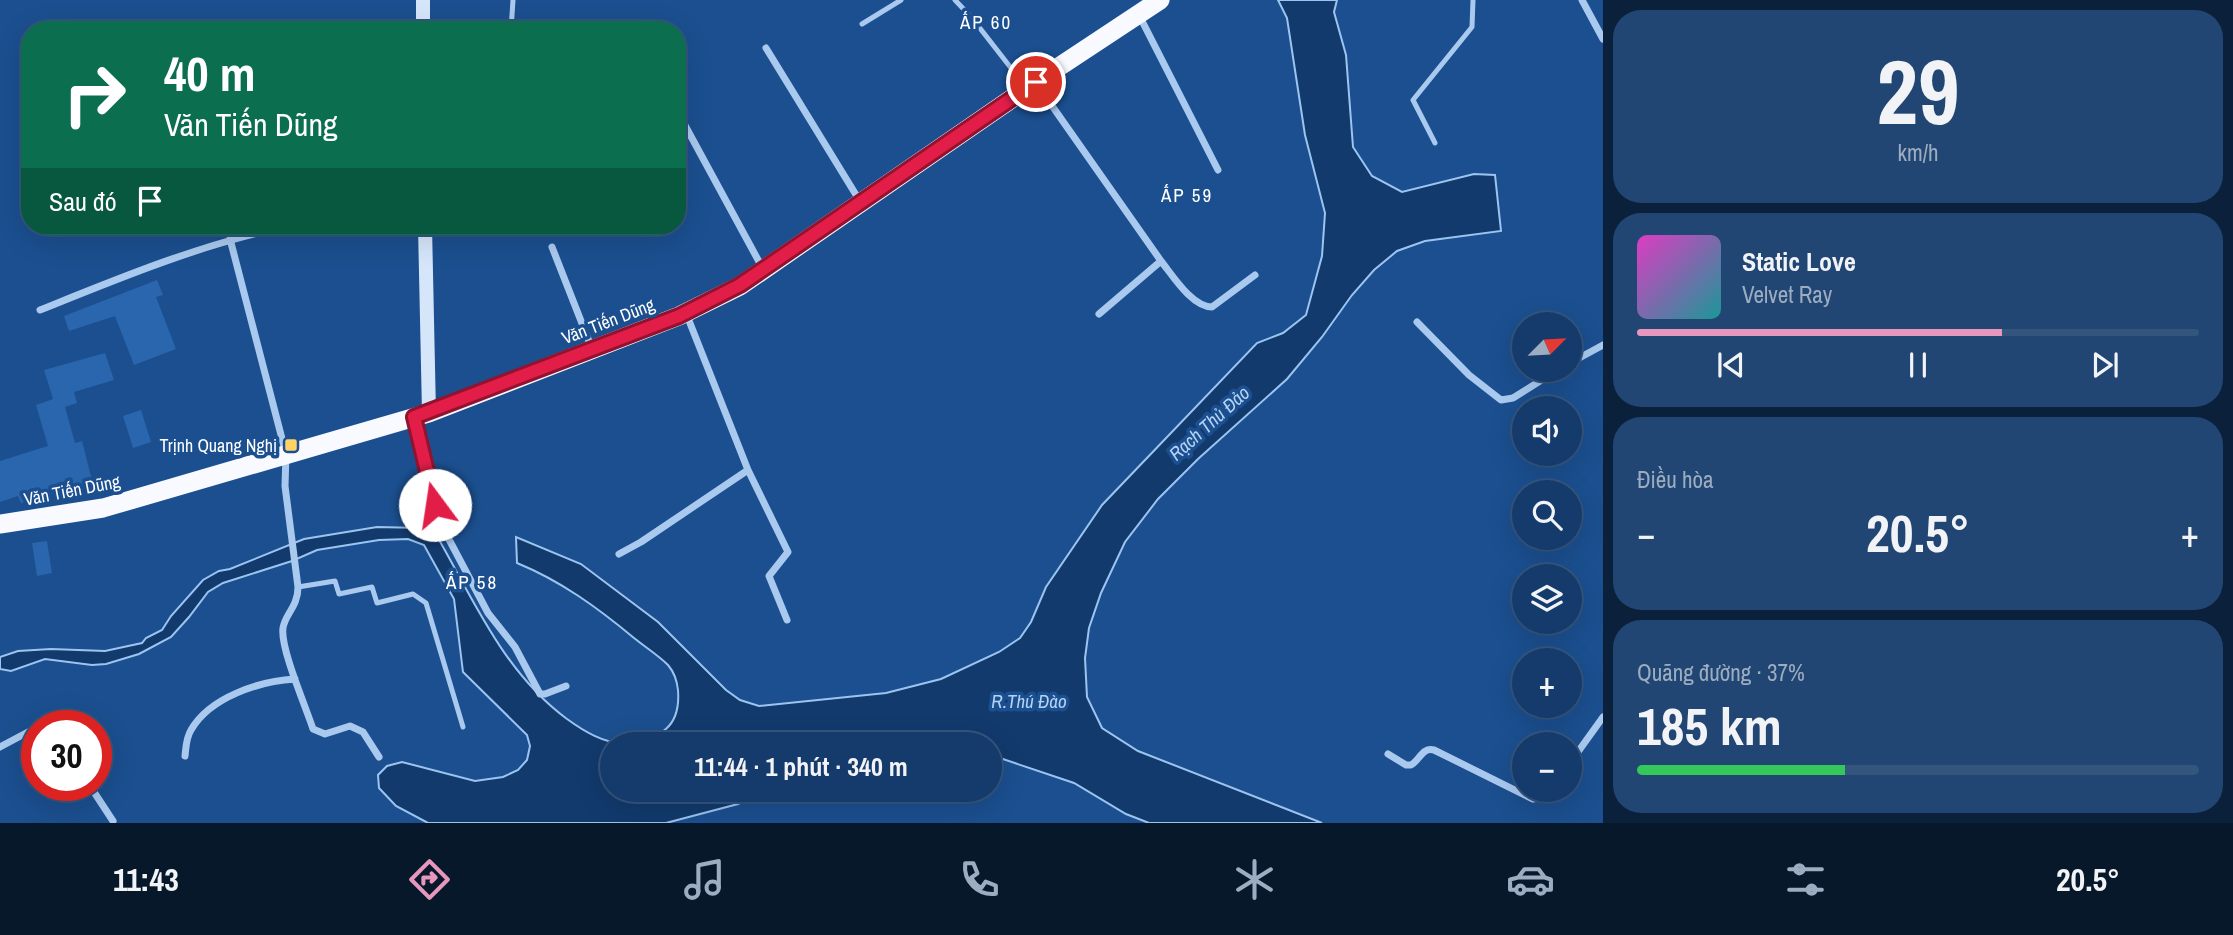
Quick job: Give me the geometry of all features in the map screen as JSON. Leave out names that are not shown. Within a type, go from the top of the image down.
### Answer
[{"type":"highway","name":"Văn Tiến Dũng","points":[[0,524],[103,508],[422,415],[686,313],[740,285],[1149,5]]},
{"type":"main road","points":[[423,0],[423,21]]},
{"type":"main road","points":[[422,415],[425,235]]},
{"type":"street","points":[[1582,0],[1603,39]]},
{"type":"street","points":[[1149,5],[1218,170]]},
{"type":"street","points":[[766,48],[861,203]]},
{"type":"street","points":[[1031,85],[1161,261],[1193,298],[1204,307],[1212,307],[1255,275]]},
{"type":"street","points":[[686,127],[763,269]]},
{"type":"street","points":[[40,310],[135,271],[248,235]]},
{"type":"street","points":[[230,239],[286,454],[285,486],[298,587],[298,597],[283,627],[288,659],[313,729],[324,734],[350,726],[363,732],[379,757]]},
{"type":"street","points":[[552,247],[592,349]]},
{"type":"street","points":[[1099,314],[1161,261]]},
{"type":"street","points":[[686,313],[748,470],[788,552],[769,576],[787,620]]},
{"type":"street","points":[[1417,322],[1501,400],[1513,398],[1539,382]]},
{"type":"street","points":[[1582,356],[1603,345]]},
{"type":"street","points":[[422,415],[435,505],[444,530],[488,613],[515,647],[540,694],[566,686]]},
{"type":"street","points":[[619,554],[748,470]]},
{"type":"street","points":[[185,756],[191,730],[216,706],[244,689],[295,678]]},
{"type":"street","points":[[1582,748],[1602,722]]},
{"type":"street","points":[[0,747],[21,736]]},
{"type":"street","points":[[1388,754],[1406,765],[1411,765],[1424,751],[1434,750],[1512,789]]},
{"type":"street","points":[[100,801],[113,821]]},
{"type":"lane","points":[[512,21],[513,0]]},
{"type":"lane","points":[[862,24],[901,0]]},
{"type":"lane","points":[[955,0],[1031,85]]},
{"type":"lane","points":[[1435,143],[1413,100],[1472,27],[1473,0]]},
{"type":"lane","points":[[298,587],[329,580],[334,581],[339,594],[372,587],[377,603],[413,594],[426,603],[463,727]]},
{"type":"water","name":"R.Thú Đào","points":[[1278,0],[1337,0],[1334,12],[1346,55],[1353,147],[1372,176],[1402,192],[1474,174],[1495,175],[1501,231],[1425,241],[1397,251],[1374,270],[1287,379],[1158,499],[1125,542],[1101,593],[1089,628],[1085,658],[1087,697],[1102,728],[1138,751],[1322,823],[1149,823],[1126,814],[1074,783],[1002,759],[1002,732],[661,732],[672,722],[678,703],[678,687],[668,665],[593,606],[549,578],[517,563],[516,537],[581,564],[658,622],[726,690],[740,700],[759,706],[886,693],[941,679],[999,652],[1020,638],[1031,622],[1046,587],[1102,505],[1257,343],[1283,333],[1306,315],[1322,256],[1325,213],[1305,135],[1287,18]]},
{"type":"water","points":[[377,527],[422,528],[434,531],[476,608],[507,657],[545,700],[567,719],[600,738],[600,802],[742,802],[666,823],[428,823],[396,806],[379,788],[378,775],[387,766],[402,762],[475,781],[503,777],[518,770],[527,760],[530,746],[527,735],[463,672],[454,599],[424,545],[408,539],[379,540],[317,550],[223,583],[208,592],[171,637],[139,654],[106,664],[92,665],[45,659],[11,671],[0,669],[0,657],[18,651],[105,651],[142,643],[162,630],[203,580],[219,571],[304,539]]},
{"type":"building","points":[[157,280],[163,295],[156,297],[176,349],[134,365],[115,316],[69,331],[64,316]]},
{"type":"building","points":[[105,353],[114,380],[74,392],[77,403],[65,407],[75,443],[82,441],[94,488],[75,492],[74,487],[21,503],[18,496],[0,502],[0,461],[48,446],[36,405],[53,399],[44,370]]},
{"type":"building","points":[[141,410],[151,442],[133,448],[123,416]]},
{"type":"building","points":[[47,541],[52,573],[37,576],[32,543]]},
{"type":"place","name":"Trịnh Quang Nghị","points":[[291,445]]},
{"type":"district","name":"ẤP 60","points":[[986,22]]},
{"type":"district","name":"ẤP 59","points":[[1187,195]]},
{"type":"district","name":"ẤP 58","points":[[472,582]]},
{"type":"route","points":[[435,505],[414,417],[679,316],[740,285],[1036,82]]},
{"type":"water label","name":"Rạch Thủ Đảo","points":[[1209,423]]}]
